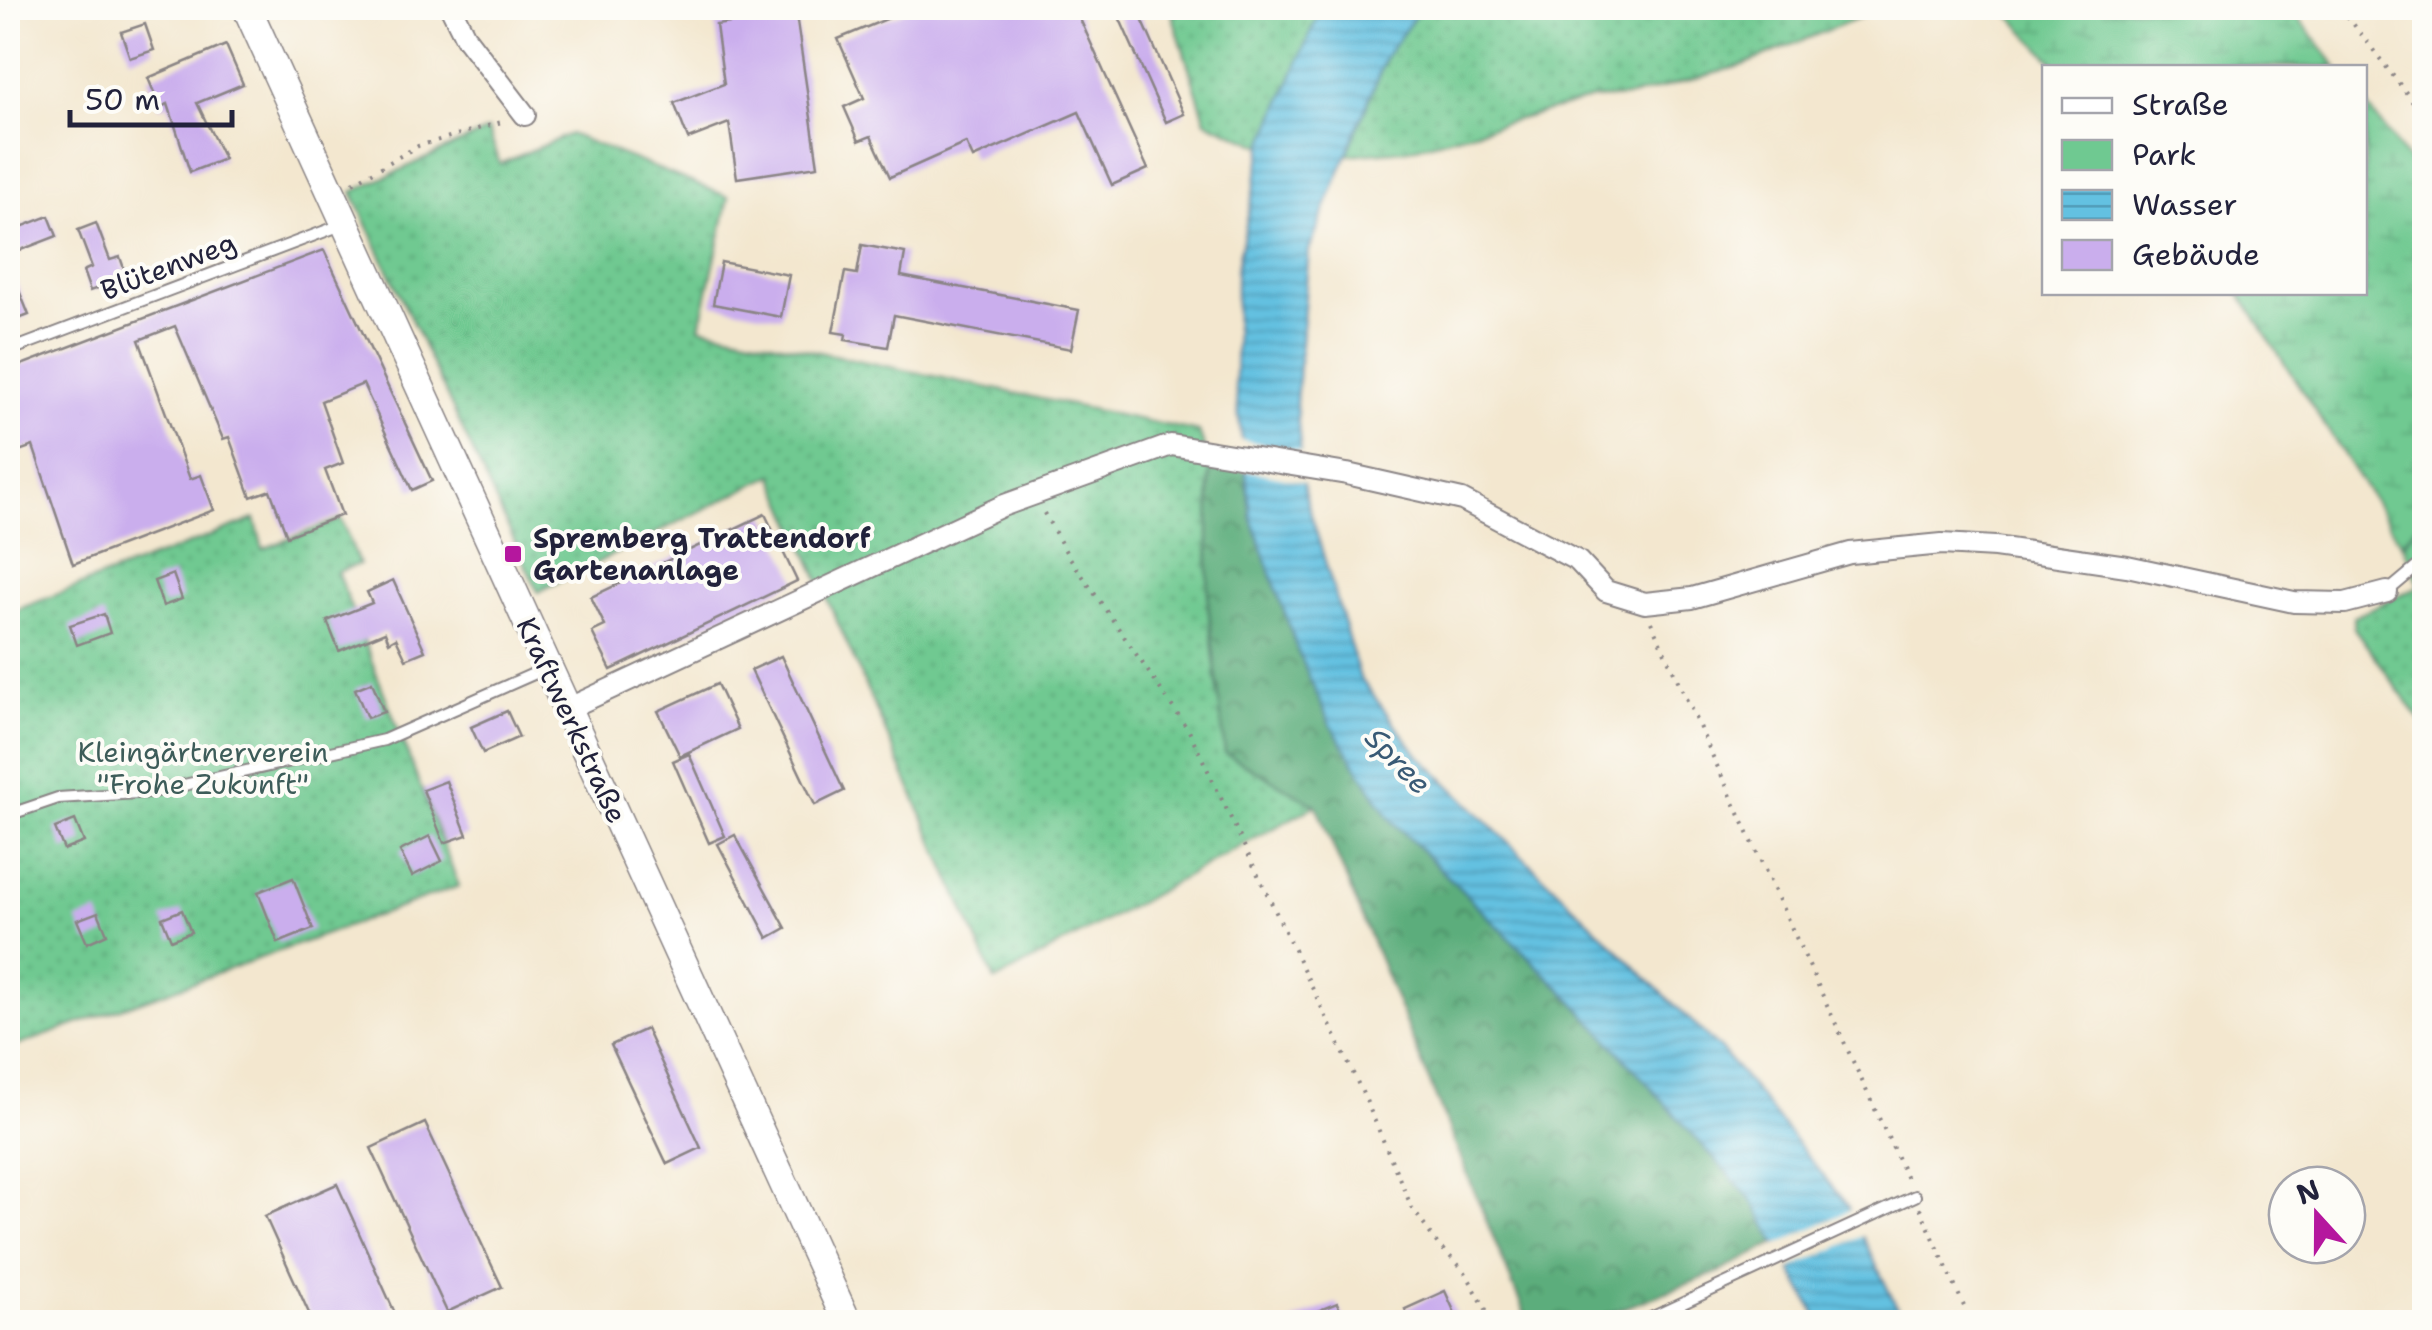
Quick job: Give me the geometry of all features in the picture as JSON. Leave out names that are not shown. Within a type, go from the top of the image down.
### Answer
[{"type":"main road","name":"Kraftwerkstraße","points":[[247,8],[847,1322]]},
{"type":"street","points":[[451,8],[466,38],[525,115]]},
{"type":"street","points":[[567,709],[1033,494],[1172,445],[1210,448],[1347,474],[1476,507],[1578,561],[1606,592],[1646,603],[1692,598],[1850,553],[1942,544],[1995,547],[2128,566],[2294,602],[2345,603],[2387,592]]},
{"type":"lane","name":"Blütenweg","points":[[8,351],[344,224]]},
{"type":"lane","points":[[2387,592],[2424,561]]},
{"type":"lane","points":[[8,815],[58,798],[153,792],[384,740],[548,668]]},
{"type":"lane","points":[[1642,1322],[1915,1196]]},
{"type":"path","points":[[2342,8],[2424,116]]},
{"type":"path","points":[[332,196],[418,146],[525,115]]},
{"type":"path","points":[[1033,494],[1066,552],[1189,730],[1365,1098],[1412,1208],[1439,1246],[1464,1270],[1493,1322]]},
{"type":"path","points":[[1646,603],[1656,641],[1713,753],[1970,1322]]},
{"type":"green space","points":[[1170,8],[1321,8],[1263,146],[1206,121]]},
{"type":"green space","points":[[1421,8],[1882,8],[1740,66],[1630,97],[1593,99],[1405,150],[1347,155],[1386,56]]},
{"type":"green space","points":[[2003,8],[2291,8],[2335,65],[2056,65]]},
{"type":"green space","points":[[2367,106],[2424,182],[2424,518],[2401,543],[2240,295],[2367,295]]},
{"type":"green space","points":[[488,130],[500,164],[570,134],[729,197],[700,327],[1199,432],[1210,463],[1208,604],[1225,752],[1316,805],[995,981],[773,475],[538,592],[352,192]]},
{"type":"green space","points":[[1210,463],[1245,468],[1251,516],[1298,652],[1330,724],[1391,820],[1577,1005],[1755,1203],[1778,1242],[1719,1272],[1587,1322],[1528,1322],[1316,805],[1225,753],[1208,604]]},
{"type":"green space","name":"Kleingärtnerverein \"Frohe Zukunft\"","points":[[255,519],[263,549],[341,519],[359,564],[337,572],[459,886],[8,1049],[8,613]]},
{"type":"green space","points":[[2424,519],[2424,725],[2354,628],[2353,617],[2420,586],[2402,544]]},
{"type":"water","name":"Spree","points":[[1321,8],[1421,8],[1386,56],[1309,250],[1296,403],[1305,494],[1360,678],[1417,753],[1724,1053],[1847,1205],[1904,1322],[1820,1322],[1754,1203],[1577,1005],[1391,820],[1330,724],[1298,652],[1251,516],[1235,385],[1236,271],[1263,146]]},
{"type":"pier","points":[[1237,439],[1306,452],[1309,483],[1240,469]]},
{"type":"pier","points":[[1854,1208],[1867,1234],[1789,1270],[1775,1246]]},
{"type":"building","points":[[757,8],[795,8],[818,166],[737,178],[729,123],[688,139],[674,103],[724,84],[716,25],[758,19]]},
{"type":"building","points":[[913,8],[1075,8],[1148,169],[1112,185],[1079,112],[973,158],[966,143],[890,177],[871,136],[859,141],[844,107],[864,98],[838,39]]},
{"type":"building","points":[[1115,8],[1137,8],[1184,114],[1166,122]]},
{"type":"building","points":[[145,24],[154,50],[130,58],[121,32]]},
{"type":"building","points":[[226,45],[243,84],[197,103],[224,159],[190,172],[168,104],[160,107],[148,78]]},
{"type":"building","points":[[49,216],[57,236],[8,255],[8,232]]},
{"type":"building","points":[[96,223],[110,260],[120,257],[127,277],[90,291],[83,271],[92,267],[78,230]]},
{"type":"building","points":[[862,245],[905,253],[901,276],[1079,310],[1071,349],[894,315],[888,347],[845,340],[846,334],[833,332],[845,272],[857,274]]},
{"type":"building","points":[[324,250],[432,481],[412,490],[363,384],[321,401],[343,463],[325,470],[342,515],[287,536],[270,490],[251,497],[229,437],[223,439],[175,326],[139,340],[190,479],[201,475],[214,510],[73,564],[33,446],[19,451],[8,422],[8,415],[19,411],[8,370]]},
{"type":"building","points":[[721,262],[789,275],[781,317],[713,304]]},
{"type":"building","points":[[8,263],[29,315],[8,323]]},
{"type":"building","points":[[765,514],[797,581],[611,670],[592,632],[605,626],[591,597]]},
{"type":"building","points":[[173,574],[182,599],[163,606],[154,581]]},
{"type":"building","points":[[393,580],[425,651],[406,659],[396,638],[389,642],[385,632],[339,651],[327,621],[372,603],[367,592]]},
{"type":"building","points":[[104,614],[110,633],[77,645],[70,625]]},
{"type":"building","points":[[781,656],[844,791],[815,805],[751,670]]},
{"type":"building","points":[[372,682],[384,712],[367,718],[355,689]]},
{"type":"building","points":[[717,684],[738,729],[680,756],[658,711]]},
{"type":"building","points":[[507,711],[519,737],[483,753],[471,727]]},
{"type":"building","points":[[689,754],[725,836],[709,843],[673,761]]},
{"type":"building","points":[[446,781],[467,835],[444,843],[423,790]]},
{"type":"building","points":[[75,820],[84,842],[64,850],[55,828]]},
{"type":"building","points":[[735,835],[786,928],[768,938],[718,844]]},
{"type":"building","points":[[430,836],[442,861],[412,876],[400,851]]},
{"type":"building","points":[[293,878],[313,929],[278,943],[258,892]]},
{"type":"building","points":[[182,910],[191,932],[171,940],[162,918]]},
{"type":"building","points":[[98,912],[107,934],[87,943],[77,920]]},
{"type":"building","points":[[646,1029],[701,1148],[667,1164],[611,1045]]},
{"type":"building","points":[[425,1123],[502,1287],[447,1312],[371,1148]]},
{"type":"building","points":[[337,1184],[399,1322],[313,1322],[265,1216]]},
{"type":"building","points":[[1445,1291],[1459,1322],[1411,1322],[1405,1309]]},
{"type":"building","points":[[1337,1303],[1346,1322],[1290,1322]]},
{"type":"place","name":"Spremberg Trattendorf Gartenanlage","points":[[513,554]]}]
